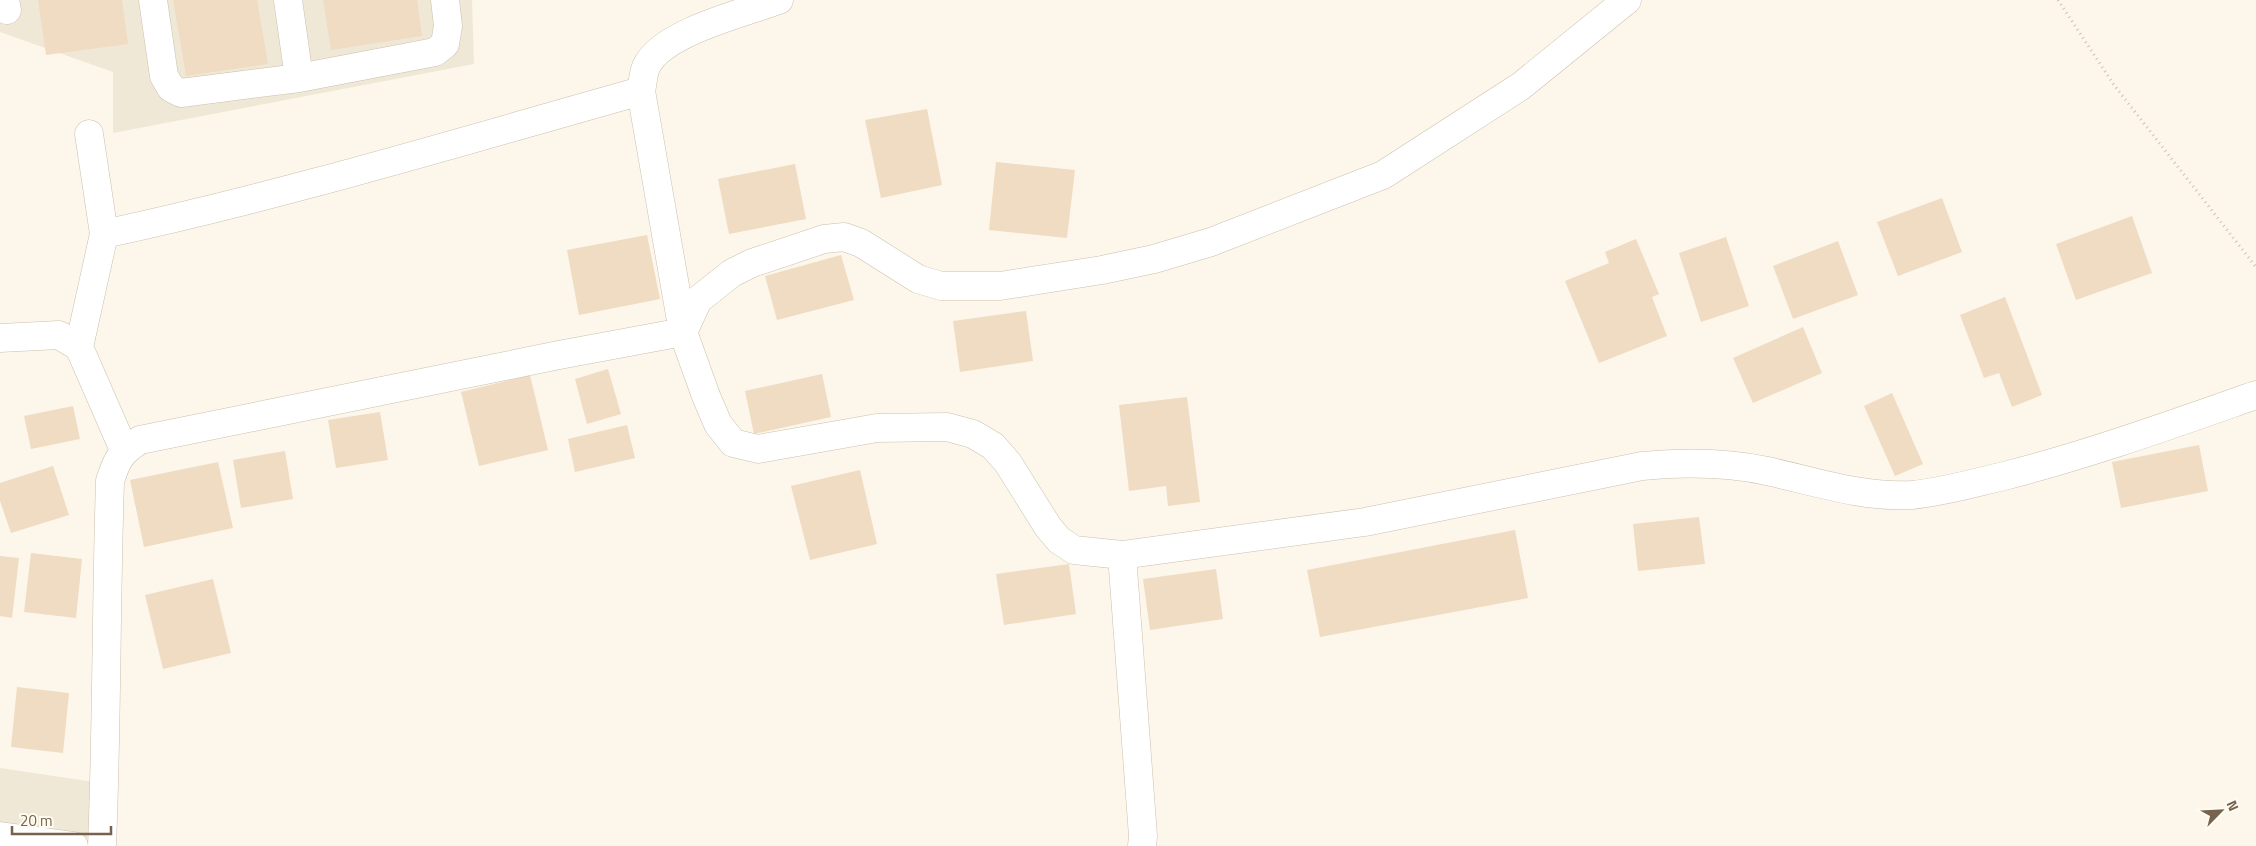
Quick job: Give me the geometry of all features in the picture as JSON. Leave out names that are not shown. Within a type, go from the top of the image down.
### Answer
[{"type":"street","points":[[153,0],[164,76],[171,88],[181,93],[299,78],[435,52],[445,44],[448,26],[445,0]]},
{"type":"street","points":[[288,0],[299,78]]},
{"type":"street","points":[[778,0],[677,37],[659,49],[646,66],[641,91],[683,332],[718,424],[734,443],[758,449],[877,428],[947,427],[973,434],[993,446],[1008,463],[1048,527],[1059,540],[1074,550],[1122,556],[1365,522],[1642,466],[1682,462],[1764,470],[1858,491],[1920,494],[1955,488],[2059,462],[2256,395]]},
{"type":"street","points":[[683,332],[698,300],[732,273],[752,263],[824,239],[844,237],[861,243],[918,279],[941,286],[1000,286],[1102,270],[1154,259],[1211,242],[1382,175],[1521,86],[1627,0]]},
{"type":"street","points":[[104,234],[166,220],[366,168],[641,91]]},
{"type":"street","points":[[80,347],[104,234],[89,134]]},
{"type":"street","points":[[102,846],[106,736],[105,652],[110,481],[116,462],[124,450],[140,440],[559,354],[683,332]]},
{"type":"street","points":[[0,338],[59,335],[80,347],[124,450]]},
{"type":"street","points":[[1122,556],[1143,836],[1142,846]]},
{"type":"street","points":[[0,836],[74,846]]},
{"type":"path","points":[[2058,0],[2114,85],[2256,267]]},
{"type":"shaded area","points":[[0,0],[472,0],[474,64],[113,133],[113,72],[0,32]]},
{"type":"shaded area","points":[[0,768],[101,783],[85,846],[0,846]]},
{"type":"building","points":[[38,0],[122,0],[128,44],[46,55]]},
{"type":"building","points":[[173,0],[257,0],[268,64],[186,76]]},
{"type":"building","points":[[323,0],[417,0],[422,36],[331,50]]},
{"type":"building","points":[[927,109],[942,185],[881,198],[865,120]]},
{"type":"building","points":[[996,162],[1075,170],[1067,238],[989,230]]},
{"type":"building","points":[[795,164],[806,219],[729,234],[718,179]]},
{"type":"building","points":[[1942,198],[1962,252],[1898,276],[1877,222]]},
{"type":"building","points":[[2132,216],[2152,273],[2076,300],[2056,244]]},
{"type":"building","points":[[647,235],[660,299],[579,315],[567,250]]},
{"type":"building","points":[[1726,237],[1749,306],[1701,322],[1679,253]]},
{"type":"building","points":[[1636,239],[1659,294],[1652,297],[1667,336],[1599,363],[1565,281],[1609,263],[1605,252]]},
{"type":"building","points":[[1838,241],[1858,295],[1793,319],[1773,266]]},
{"type":"building","points":[[841,255],[854,300],[777,320],[765,276]]},
{"type":"building","points":[[2005,297],[2042,395],[2012,407],[1999,373],[1984,378],[1960,315]]},
{"type":"building","points":[[1026,311],[1033,361],[960,372],[953,321]]},
{"type":"building","points":[[1803,327],[1822,373],[1753,403],[1733,358]]},
{"type":"building","points":[[608,369],[621,414],[587,424],[575,379]]},
{"type":"building","points":[[822,374],[831,417],[754,434],[745,391]]},
{"type":"building","points":[[530,375],[548,450],[479,466],[461,392]]},
{"type":"building","points":[[1892,393],[1923,464],[1895,476],[1864,406]]},
{"type":"building","points":[[1187,397],[1200,502],[1168,506],[1166,486],[1129,491],[1119,405]]},
{"type":"building","points":[[73,406],[80,439],[31,449],[24,416]]},
{"type":"building","points":[[380,412],[388,460],[336,468],[328,420]]},
{"type":"building","points":[[627,425],[635,458],[575,472],[568,439]]},
{"type":"building","points":[[2199,445],[2208,491],[2121,508],[2112,462]]},
{"type":"building","points":[[285,451],[293,499],[241,508],[233,460]]},
{"type":"building","points":[[218,462],[233,528],[144,547],[130,480]]},
{"type":"building","points":[[53,466],[69,515],[11,533],[0,501],[0,483]]},
{"type":"building","points":[[860,470],[877,544],[810,560],[791,486]]},
{"type":"building","points":[[1699,517],[1705,564],[1638,571],[1633,524]]},
{"type":"building","points":[[1515,530],[1528,598],[1320,637],[1307,570]]},
{"type":"building","points":[[31,553],[82,559],[76,618],[24,612]]},
{"type":"building","points":[[0,556],[19,558],[12,618],[0,616]]},
{"type":"building","points":[[1069,564],[1076,614],[1004,625],[996,574]]},
{"type":"building","points":[[1216,569],[1223,619],[1150,630],[1143,579]]},
{"type":"building","points":[[213,579],[231,653],[163,669],[145,595]]},
{"type":"building","points":[[17,687],[69,693],[63,753],[11,747]]}]
